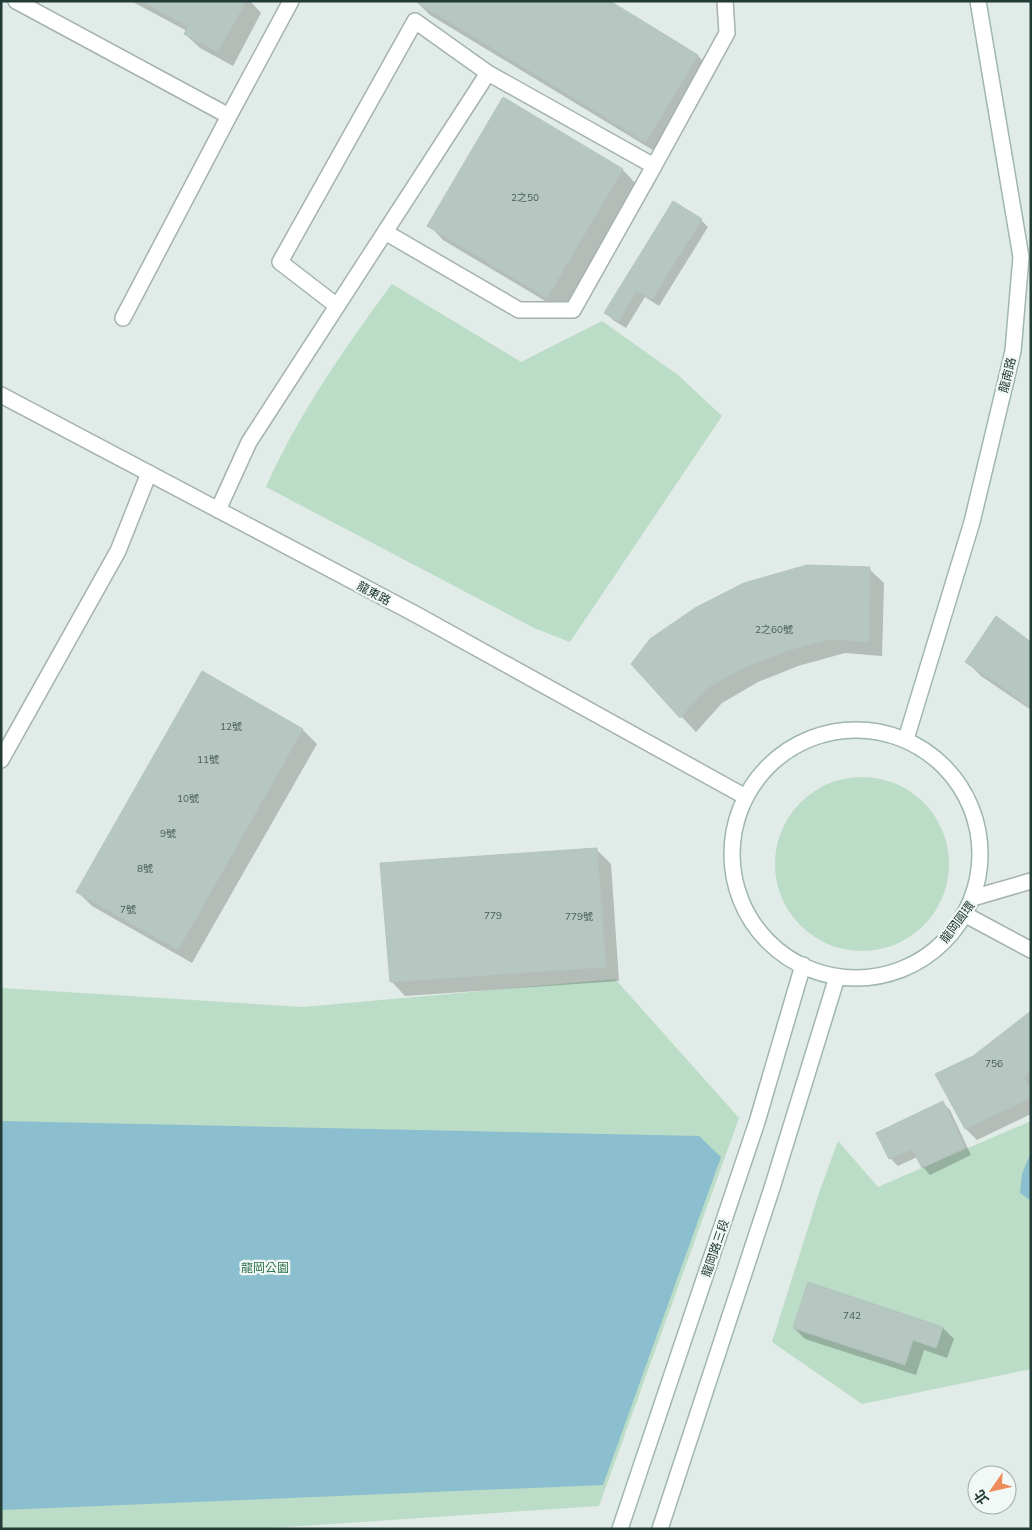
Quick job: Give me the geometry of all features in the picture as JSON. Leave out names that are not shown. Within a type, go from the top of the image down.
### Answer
[{"type":"main road","points":[[16,1],[229,116]]},
{"type":"main road","points":[[123,318],[291,1]]},
{"type":"main road","points":[[385,232],[518,310],[573,310],[728,32],[725,1]]},
{"type":"main road","name":"龍南路","points":[[906,739],[972,522],[1013,351],[1026,256],[978,1]]},
{"type":"main road","points":[[337,306],[280,262],[415,21],[488,73],[654,166]]},
{"type":"main road","points":[[218,510],[249,442],[488,73]]},
{"type":"main road","name":"龍東路","points":[[1,395],[417,615],[744,796]]},
{"type":"main road","points":[[1,760],[118,550],[149,473]]},
{"type":"main road","name":"龍岡圓環","points":[[830,732],[864,732],[906,739],[934,756],[959,783],[975,820],[983,851],[976,898],[946,941],[918,961],[888,976],[859,980],[837,977],[803,965],[769,945],[746,915],[732,867],[735,830],[744,796],[770,764],[798,745],[830,732]]},
{"type":"main road","points":[[976,898],[1031,881]]},
{"type":"main road","points":[[964,914],[1031,950]]},
{"type":"main road","name":"龍岡路三段","points":[[620,1529],[757,1122],[803,965]]},
{"type":"main road","points":[[660,1529],[772,1188],[837,977]]},
{"type":"green space","points":[[392,284],[521,362],[602,321],[678,375],[722,416],[570,642],[534,628],[266,487],[293,434],[323,382]]},
{"type":"green space","points":[[853,777],[871,777],[903,787],[924,802],[939,823],[949,855],[949,873],[939,905],[924,926],[903,941],[887,947],[871,951],[853,951],[821,941],[800,926],[785,905],[779,889],[775,873],[775,855],[785,823],[800,802],[821,787],[837,781]]},
{"type":"green space","name":"龍岡公園","points":[[615,979],[739,1118],[599,1506],[257,1529],[1,1529],[2,988],[303,1007]]},
{"type":"green space","points":[[1031,1121],[1031,1369],[862,1404],[772,1342],[819,1193],[838,1141],[878,1187]]},
{"type":"water","name":"龍岡公園","points":[[1,1121],[699,1136],[721,1157],[603,1485],[1,1510]]},
{"type":"water","points":[[1031,1152],[1031,1201],[1020,1193],[1022,1174]]},
{"type":"building","points":[[141,1],[246,1],[218,52],[184,34],[188,26]]},
{"type":"building","points":[[415,1],[610,1],[698,55],[646,142]]},
{"type":"building","points":[[503,97],[623,169],[547,298],[427,226]]},
{"type":"building","points":[[673,201],[702,219],[652,299],[637,291],[618,321],[604,313]]},
{"type":"building","points":[[807,565],[870,567],[869,642],[830,639],[783,652],[744,668],[707,688],[680,718],[631,664],[650,639],[695,608],[744,583]]},
{"type":"building","points":[[996,616],[1031,642],[1031,709],[1010,692],[965,662]]},
{"type":"building","points":[[202,671],[303,729],[178,950],[76,892]]},
{"type":"building","points":[[597,848],[606,967],[390,982],[380,863]]},
{"type":"building","points":[[1031,1011],[1031,1070],[1024,1077],[1031,1090],[1031,1098],[965,1129],[935,1074],[973,1056]]},
{"type":"building","points":[[943,1101],[965,1147],[922,1168],[912,1149],[889,1159],[876,1133]]},
{"type":"building","points":[[808,1282],[943,1327],[936,1348],[913,1340],[905,1365],[793,1328]]}]
